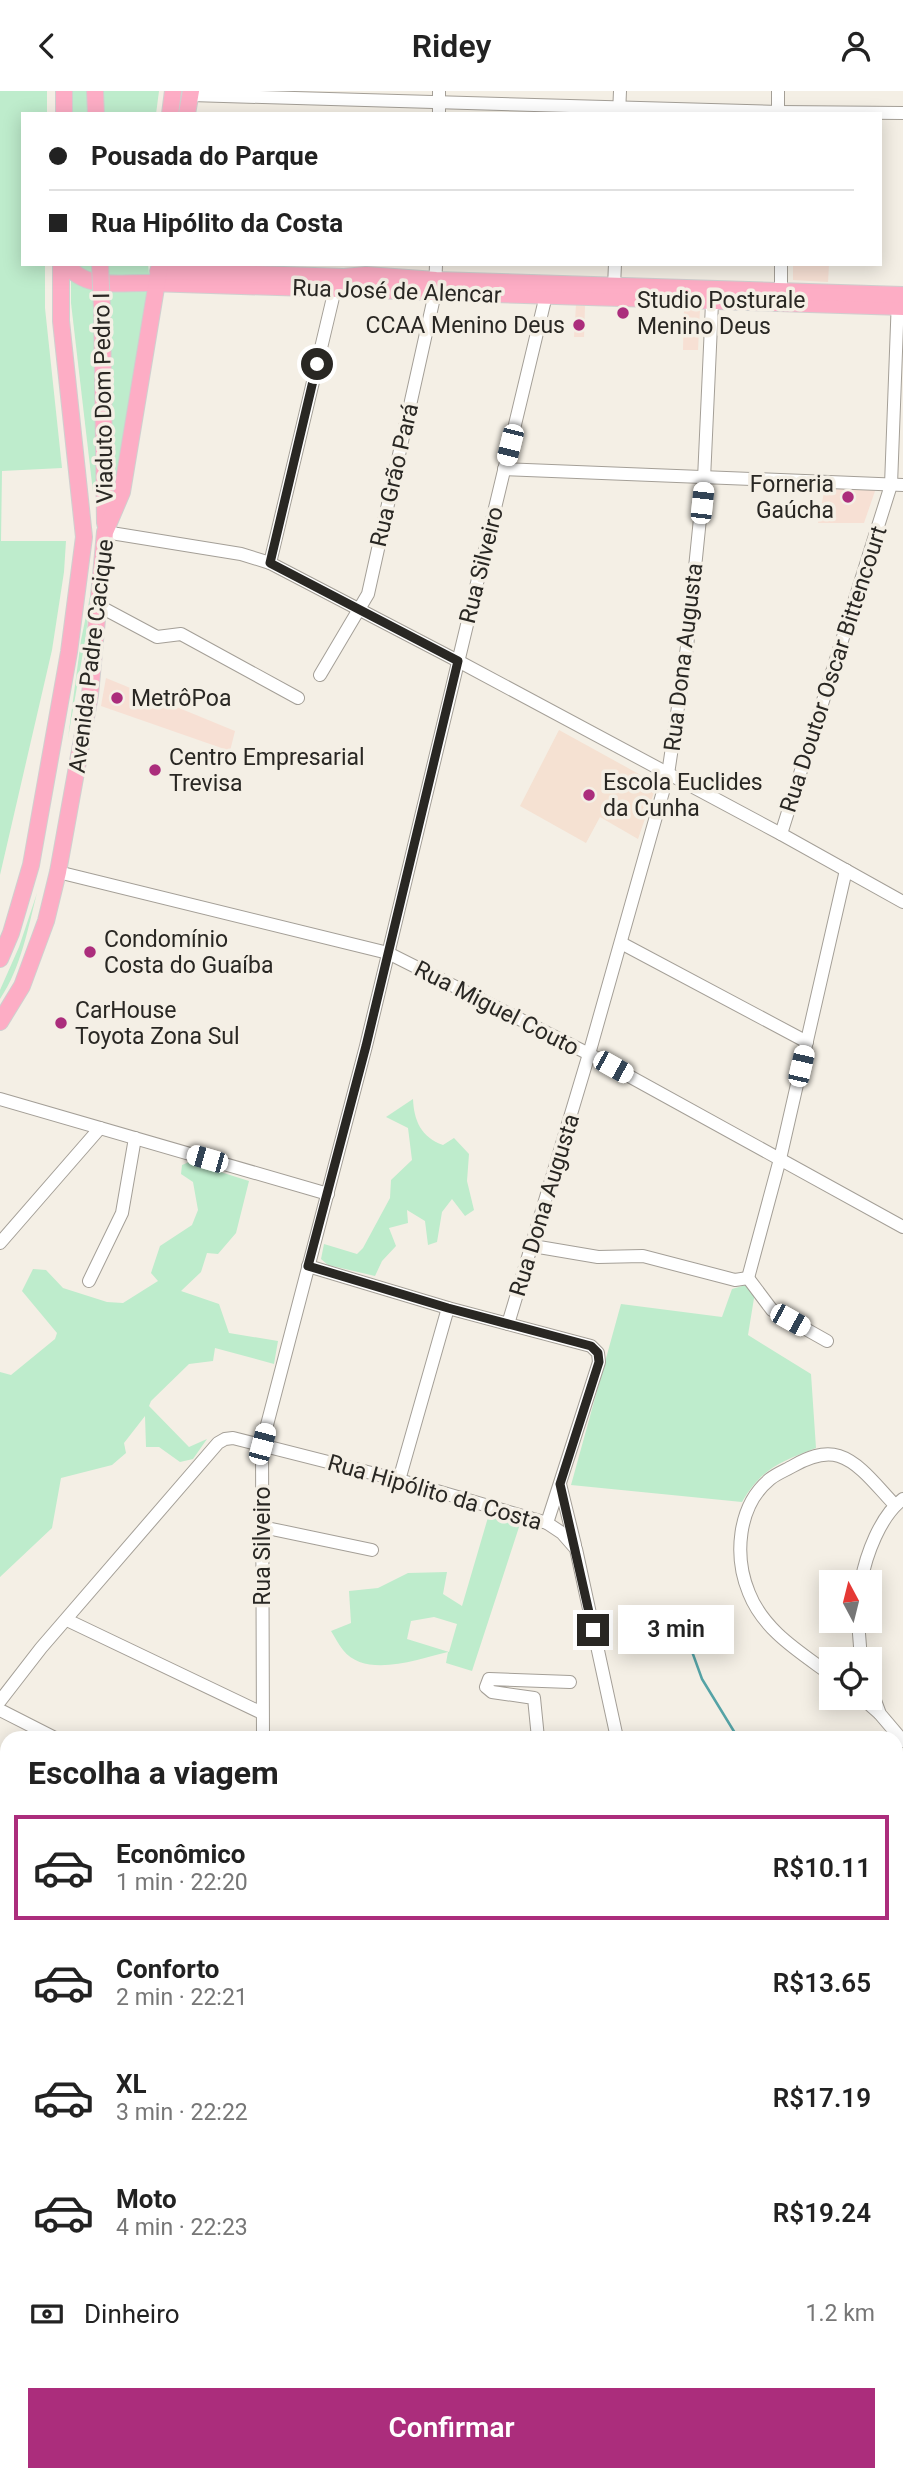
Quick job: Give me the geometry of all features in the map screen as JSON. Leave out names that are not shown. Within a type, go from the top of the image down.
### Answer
[{"type":"main road","points":[[64,91],[64,112]]},
{"type":"main road","points":[[95,91],[96,112]]},
{"type":"main road","points":[[170,112],[173,91]]},
{"type":"main road","points":[[187,112],[191,93]]},
{"type":"main road","name":"Avenida Padre Cacique","points":[[0,959],[11,933],[31,865],[69,652],[84,537],[61,321],[63,266]]},
{"type":"main road","name":"Rua José de Alencar","points":[[65,266],[81,279],[92,283],[158,271],[344,277],[366,275],[712,303],[781,298]]},
{"type":"main road","name":"Viaduto Dom Pedro I","points":[[100,266],[105,532]]},
{"type":"main road","name":"Rua José de Alencar","points":[[158,271],[335,289],[435,279]]},
{"type":"main road","name":"Avenida Padre Cacique","points":[[0,1022],[26,975],[46,921],[58,872],[88,704],[105,532],[122,492],[158,271]]},
{"type":"main road","name":"Rua José de Alencar","points":[[548,290],[614,286],[781,298],[900,301]]},
{"type":"street","points":[[619,111],[620,91]]},
{"type":"street","points":[[778,91],[778,112]]},
{"type":"street","points":[[191,93],[327,94],[619,111],[698,112]]},
{"type":"street","points":[[882,113],[903,113]]},
{"type":"street","points":[[614,286],[615,266]]},
{"type":"street","points":[[781,266],[781,298]]},
{"type":"street","name":"Rua Grão Pará","points":[[320,675],[368,594],[435,279]]},
{"type":"street","points":[[270,563],[335,289]]},
{"type":"street","name":"Rua Silveiro","points":[[262,1731],[262,1444],[366,1046],[548,290]]},
{"type":"street","name":"Rua Doutor Oscar Bittencourt","points":[[781,834],[897,485],[900,301]]},
{"type":"street","name":"Rua Dona Augusta","points":[[508,1324],[589,1054],[668,774],[687,647],[704,479],[712,303]]},
{"type":"street","points":[[505,469],[897,485]]},
{"type":"street","points":[[105,532],[241,554],[270,563],[458,661],[903,902]]},
{"type":"street","points":[[99,606],[157,637],[181,634],[298,698]]},
{"type":"street","points":[[748,1278],[780,1159],[846,870]]},
{"type":"street","name":"Rua Miguel Couto","points":[[58,872],[388,953],[589,1054],[903,1227]]},
{"type":"street","points":[[0,948],[11,933]]},
{"type":"street","points":[[621,943],[807,1042]]},
{"type":"street","points":[[0,1099],[328,1194]]},
{"type":"street","points":[[0,1243],[100,1128]]},
{"type":"street","points":[[89,1281],[122,1213],[135,1138]]},
{"type":"street","points":[[533,1246],[598,1257],[643,1256],[735,1280],[748,1278]]},
{"type":"street","points":[[308,1266],[448,1308],[591,1346],[598,1353],[599,1362],[547,1523]]},
{"type":"street","points":[[748,1278],[772,1310],[827,1341]]},
{"type":"street","points":[[399,1480],[448,1308]]},
{"type":"street","name":"Rua Hipólito da Costa","points":[[0,1701],[6,1683],[67,1620],[218,1443],[225,1439],[262,1444],[547,1523],[562,1533],[576,1549]]},
{"type":"street","points":[[819,1666],[775,1633],[749,1594],[742,1573],[739,1550],[741,1532],[757,1494],[770,1479],[804,1459],[818,1455],[838,1456],[856,1467],[899,1502],[869,1550],[865,1570]]},
{"type":"street","points":[[560,1484],[615,1731]]},
{"type":"street","points":[[262,1527],[372,1550]]},
{"type":"street","points":[[67,1620],[262,1713]]},
{"type":"street","points":[[537,1731],[534,1698],[492,1692],[486,1687],[489,1679],[570,1682]]},
{"type":"street","points":[[0,1710],[41,1731]]},
{"type":"street","points":[[876,1710],[894,1731]]},
{"type":"street","points":[[879,1710],[880,1714]]},
{"type":"shaded area","points":[[793,266],[829,266],[828,282],[793,280]]},
{"type":"shaded area","name":"CCAA Menino Deus","points":[[576,305],[585,305],[584,337],[574,337]]},
{"type":"shaded area","points":[[684,309],[700,309],[698,350],[683,350]]},
{"type":"shaded area","name":"Forneria Gaúcha","points":[[825,487],[876,488],[864,523],[818,523]]},
{"type":"shaded area","points":[[106,678],[235,731],[230,751],[101,706]]},
{"type":"shaded area","name":"Escola Euclides da Cunha","points":[[559,730],[657,784],[638,839],[600,817],[586,843],[520,806]]},
{"type":"green space","points":[[0,91],[47,91],[47,112],[21,112],[21,266],[45,266],[45,308],[62,468],[2,471],[1,541],[66,541],[52,650],[0,875]]},
{"type":"green space","points":[[72,91],[159,91],[156,112],[71,112]]},
{"type":"green space","points":[[71,266],[148,266],[150,283],[115,491],[93,492],[71,303]]},
{"type":"green space","points":[[92,587],[85,641],[68,738],[81,640]]},
{"type":"green space","points":[[37,893],[19,961],[0,999],[0,990],[19,947]]},
{"type":"green space","points":[[413,1099],[417,1121],[429,1138],[443,1145],[454,1138],[469,1154],[467,1181],[474,1210],[465,1216],[452,1199],[442,1212],[437,1242],[428,1245],[425,1221],[407,1210],[408,1223],[389,1228],[396,1246],[382,1261],[375,1276],[328,1265],[321,1259],[324,1244],[357,1254],[363,1248],[390,1198],[391,1180],[412,1160],[408,1128],[386,1117]]},
{"type":"green space","points":[[189,1162],[249,1181],[236,1233],[218,1254],[207,1253],[201,1272],[181,1291],[219,1304],[229,1333],[278,1341],[274,1364],[215,1348],[213,1361],[189,1364],[149,1406],[189,1447],[207,1439],[193,1459],[180,1462],[159,1447],[146,1447],[145,1416],[124,1443],[126,1453],[112,1465],[61,1478],[52,1528],[0,1577],[0,1372],[11,1375],[55,1339],[57,1333],[22,1291],[33,1269],[46,1270],[63,1288],[107,1302],[123,1303],[158,1281],[151,1273],[160,1246],[192,1225],[198,1210],[193,1182],[181,1174],[182,1165]]},
{"type":"green space","points":[[749,1284],[755,1292],[748,1335],[811,1374],[816,1448],[773,1467],[749,1490],[742,1502],[571,1485],[621,1304],[722,1317],[732,1289]]},
{"type":"green space","points":[[489,1514],[520,1524],[472,1671],[446,1663],[448,1652],[393,1665],[365,1664],[353,1659],[343,1650],[331,1631],[351,1623],[349,1591],[378,1588],[408,1573],[447,1572],[443,1594],[462,1606]],"holes":[[[434,1617],[457,1624],[449,1652],[407,1639],[411,1621]]]},
{"type":"waterway","points":[[678,1613],[702,1679],[734,1731]]},
{"type":"place","name":"Studio Posturale Menino Deus","points":[[623,313]]},
{"type":"place","name":"CCAA Menino Deus","points":[[579,325]]},
{"type":"place","name":"Forneria Gaúcha","points":[[848,497]]},
{"type":"place","name":"MetrôPoa","points":[[117,698]]},
{"type":"place","name":"Centro Empresarial Trevisa","points":[[155,770]]},
{"type":"place","name":"Escola Euclides da Cunha","points":[[589,795]]},
{"type":"place","name":"Condomínio Costa do Guaíba","points":[[90,952]]},
{"type":"place","name":"CarHouse Toyota Zona Sul","points":[[61,1023]]},
{"type":"route","points":[[317,364],[270,563],[458,661],[366,1046],[308,1266],[448,1308],[591,1346],[598,1353],[599,1362],[560,1484],[593,1630]]}]
